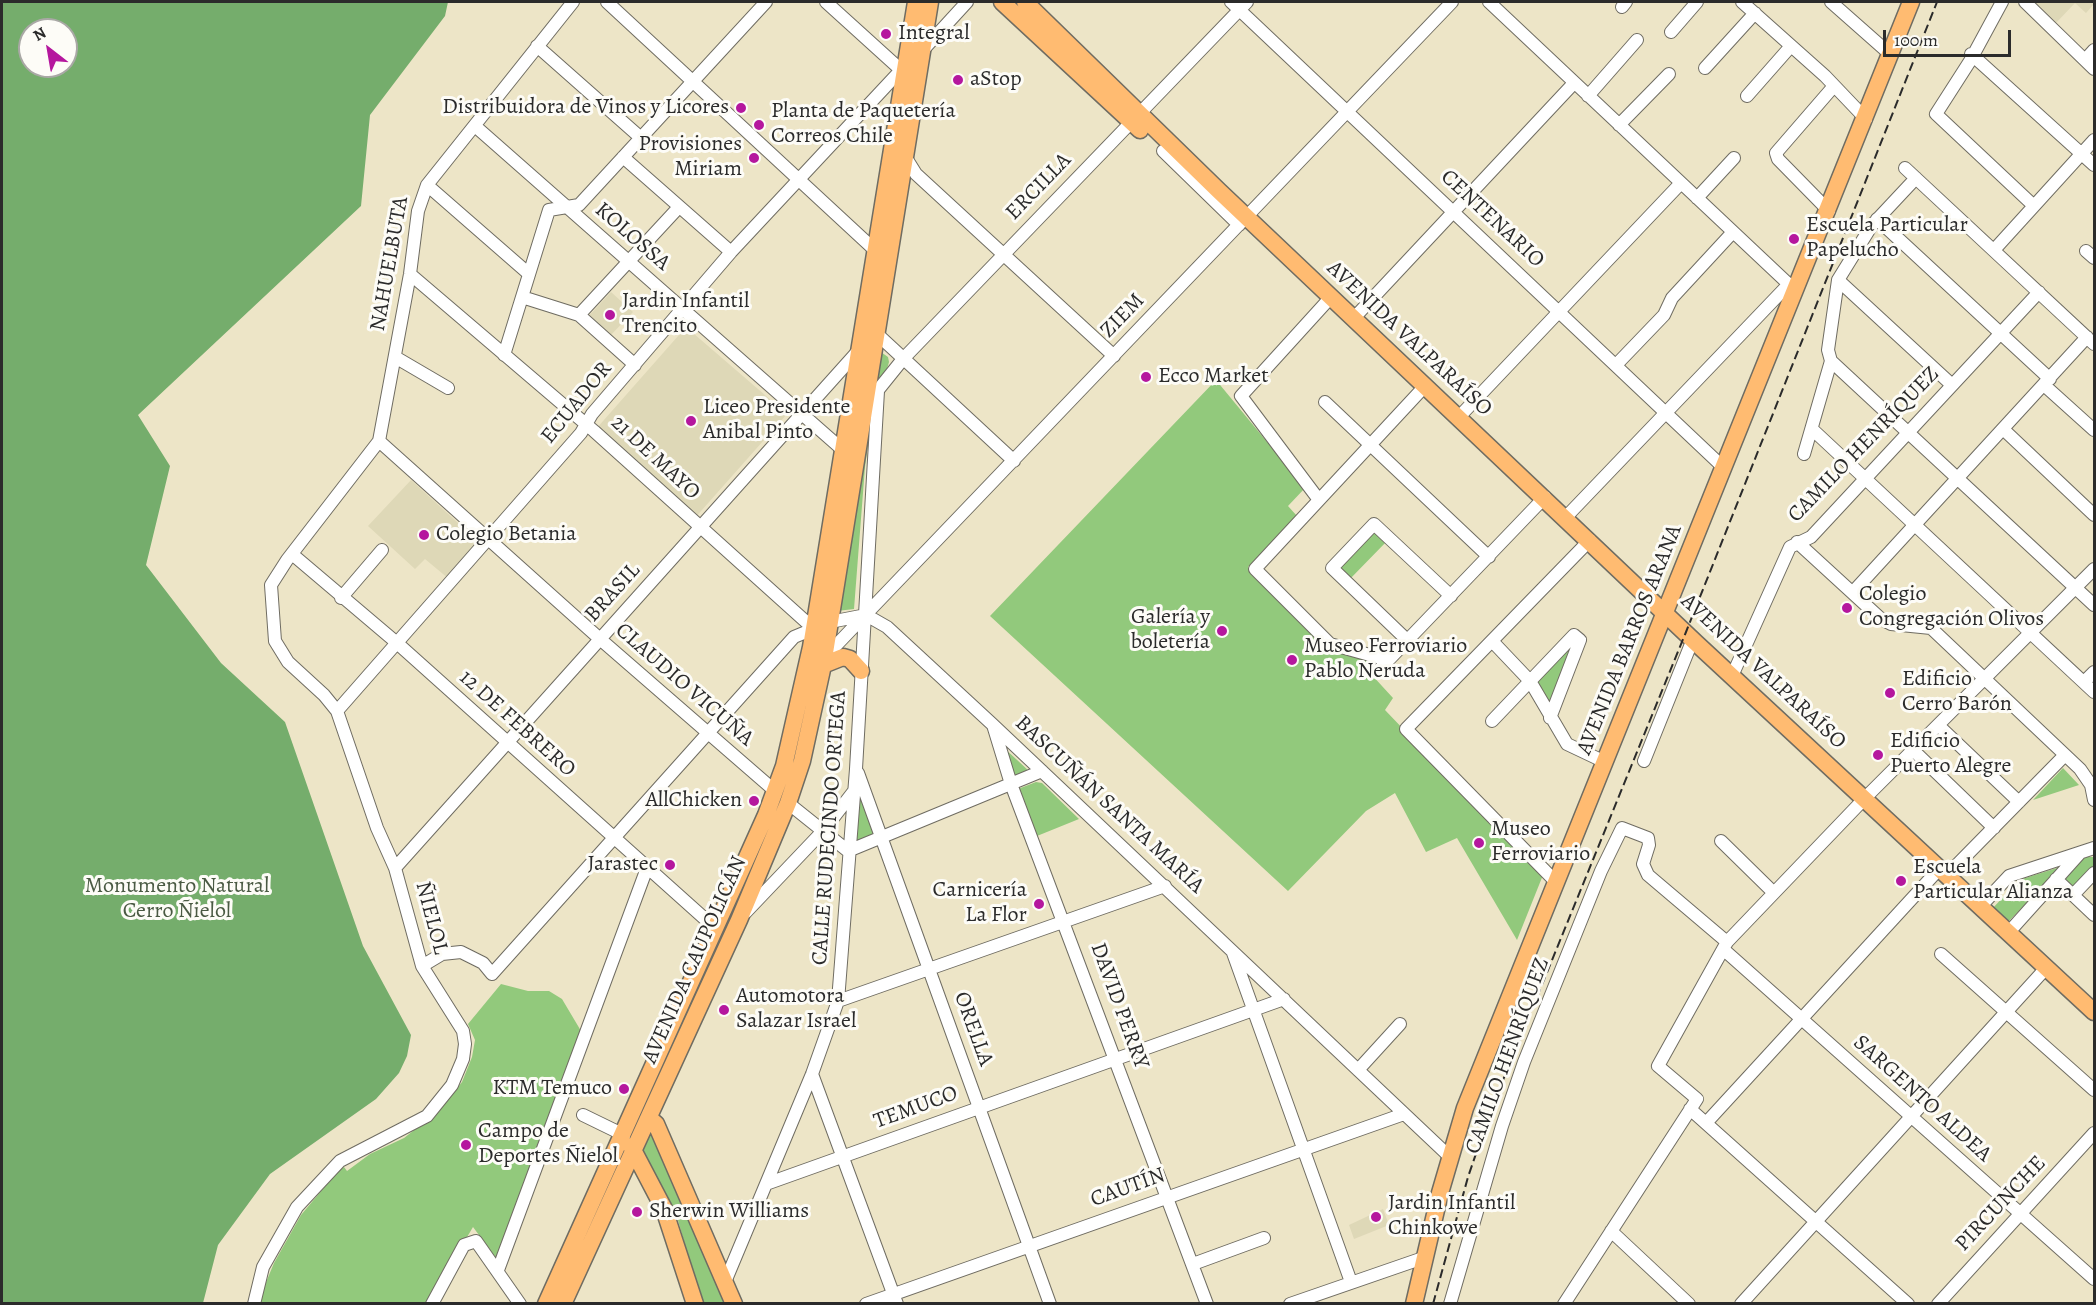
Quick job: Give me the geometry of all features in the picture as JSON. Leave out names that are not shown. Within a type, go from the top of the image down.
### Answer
[{"type":"main road","name":"AVENIDA CAUPOLICÁN","points":[[546,1304],[626,1130],[784,766],[804,684],[814,629],[862,347],[902,73],[916,2]]},
{"type":"main road","name":"AVENIDA CAUPOLICÁN","points":[[563,1304],[739,920],[788,803],[802,761],[830,622],[930,2]]},
{"type":"main road","name":"AVENIDA VALPARAÍSO","points":[[1002,2],[1219,191],[1243,221],[1354,318],[1732,676],[2094,1011]]},
{"type":"main road","name":"AVENIDA VALPARAÍSO","points":[[1025,2],[1135,118],[1163,151],[1219,191]]},
{"type":"main road","name":"AVENIDA BARROS ARANA","points":[[1415,1303],[1450,1157],[1465,1108],[1724,468],[1793,287],[1829,211],[1911,2]]},
{"type":"main road","points":[[823,662],[843,657],[850,659],[861,671]]},
{"type":"main road","points":[[784,766],[784,792],[788,803]]},
{"type":"main road","points":[[714,927],[721,948],[717,967]]},
{"type":"main road","points":[[684,998],[699,1006]]},
{"type":"main road","points":[[650,1118],[656,1124],[734,1304]]},
{"type":"main road","points":[[626,1130],[633,1153],[664,1209],[695,1304]]},
{"type":"street","name":"NAHUELBUTA","points":[[292,554],[379,441],[410,274],[418,211],[427,185],[573,2]]},
{"type":"street","points":[[607,2],[877,252]]},
{"type":"street","points":[[504,356],[549,210],[579,205],[766,2]]},
{"type":"street","points":[[826,2],[902,73]]},
{"type":"street","points":[[922,50],[967,2]]},
{"type":"street","name":"ZIEM","points":[[823,662],[1452,2]]},
{"type":"street","points":[[1489,2],[1793,287],[1666,412],[1566,517]]},
{"type":"street","points":[[1671,32],[1697,2]]},
{"type":"street","points":[[1742,2],[1834,86],[1866,119]]},
{"type":"street","points":[[1831,2],[1891,55]]},
{"type":"street","points":[[2002,2],[1971,54],[1970,61],[1935,114],[2034,206]]},
{"type":"street","points":[[2025,2],[2090,64],[2094,50]]},
{"type":"street","name":"ERCILLA","points":[[865,405],[903,359],[1135,118],[1239,4]]},
{"type":"street","name":"CENTENARIO","points":[[1239,4],[1348,112],[1724,468]]},
{"type":"street","points":[[1706,68],[1755,13]]},
{"type":"street","points":[[1588,96],[1637,40]]},
{"type":"street","points":[[537,46],[641,138]]},
{"type":"street","points":[[1746,96],[1791,46]]},
{"type":"street","points":[[1971,54],[2094,165]]},
{"type":"street","name":"ECUADOR","points":[[337,711],[489,539],[731,252],[902,73]]},
{"type":"street","points":[[1619,125],[1669,74]]},
{"type":"street","points":[[1354,318],[1574,83]]},
{"type":"street","points":[[1829,211],[1778,159],[1776,153],[1834,86]]},
{"type":"street","name":"KOLOSSA","points":[[475,126],[844,451]]},
{"type":"street","points":[[1994,250],[2094,140]]},
{"type":"street","name":"AVENIDA VALPARAÍSO","points":[[1163,151],[1243,221]]},
{"type":"street","points":[[623,157],[731,252]]},
{"type":"street","points":[[906,158],[921,178],[1114,356]]},
{"type":"street","points":[[1697,198],[1734,158]]},
{"type":"street","points":[[1853,592],[2047,382],[2091,341],[1905,168]]},
{"type":"street","points":[[901,186],[921,178]]},
{"type":"street","points":[[1804,454],[1813,430],[1831,361],[1828,350],[1838,280],[1877,219],[1916,178]]},
{"type":"street","points":[[1459,417],[1681,183]]},
{"type":"street","points":[[427,185],[529,274]]},
{"type":"street","points":[[579,315],[679,207]]},
{"type":"street","points":[[1877,219],[2000,333],[2094,430]]},
{"type":"street","points":[[1616,365],[1664,315],[1672,298],[1733,232]]},
{"type":"street","name":"21 DE MAYO","points":[[410,274],[586,424],[814,629]]},
{"type":"street","points":[[1838,280],[1952,385]]},
{"type":"street","name":"CAMILO HENRÍQUEZ","points":[[1732,676],[1786,554],[1797,542],[1811,537],[2038,292]]},
{"type":"street","points":[[522,297],[579,315],[635,365]]},
{"type":"street","points":[[1318,500],[1241,396],[1331,297]]},
{"type":"street","points":[[877,334],[1014,461]]},
{"type":"street","name":"BRASIL","points":[[395,868],[862,347]]},
{"type":"street","points":[[395,357],[448,388]]},
{"type":"street","points":[[1831,361],[2094,605]]},
{"type":"street","points":[[1388,660],[1330,644],[1255,568],[1425,386]]},
{"type":"street","name":"CALLE RUDECINDO ORTEGA","points":[[725,1282],[812,1074],[838,1001],[848,851],[855,790],[878,391]]},
{"type":"street","points":[[1325,402],[1489,557]]},
{"type":"street","points":[[2003,429],[2094,515]]},
{"type":"street","points":[[1813,430],[2094,692]]},
{"type":"street","name":"CLAUDIO VICUÑA","points":[[379,441],[600,639],[775,791]]},
{"type":"street","points":[[1377,672],[1545,497]]},
{"type":"street","points":[[1365,515],[1451,596]]},
{"type":"street","points":[[1332,568],[1374,524]]},
{"type":"street","points":[[1556,882],[1406,729],[1590,540]]},
{"type":"street","points":[[1797,542],[1887,623],[1931,628],[2080,769],[2092,784],[2094,800]]},
{"type":"street","points":[[341,598],[382,550]]},
{"type":"street","name":"12 DE FEBRERO","points":[[292,554],[397,644],[506,744],[714,927]]},
{"type":"street","name":"ÑIELOL","points":[[254,1304],[263,1267],[282,1228],[330,1168],[363,1147],[427,1116],[443,1098],[459,1071],[464,1050],[463,1031],[422,966],[395,868],[377,828],[337,711],[324,694],[288,662],[275,640],[271,585],[292,554]]},
{"type":"street","points":[[1322,558],[1407,640]]},
{"type":"street","points":[[1908,1304],[1706,1123],[1694,1104],[1658,1066],[1725,946],[1773,892],[1865,798],[2094,569]]},
{"type":"street","points":[[422,966],[442,954],[461,952],[483,963],[492,974],[794,637],[830,622],[866,615]]},
{"type":"street","name":"BASCUÑÁN SANTA MARÍA","points":[[866,615],[876,618],[887,627],[992,724],[1450,1157]]},
{"type":"street","points":[[1492,721],[1574,635],[1580,640],[1550,718]]},
{"type":"street","points":[[1644,761],[1693,639]]},
{"type":"street","points":[[1492,641],[1530,681],[1567,744],[1605,762]]},
{"type":"street","points":[[2084,682],[2094,672]]},
{"type":"street","name":"DAVID PERRY","points":[[992,724],[1011,784],[1065,921],[1207,1304]]},
{"type":"street","points":[[1938,725],[2019,802]]},
{"type":"street","points":[[1913,750],[1994,828]]},
{"type":"street","points":[[1706,1123],[1801,1019],[1944,871],[1994,828],[2064,756]]},
{"type":"street","name":"ORELLA","points":[[856,770],[1050,1304]]},
{"type":"street","points":[[788,803],[848,851],[1042,771]]},
{"type":"street","points":[[739,920],[823,831],[855,790]]},
{"type":"street","name":"CAMILO HENRÍQUEZ","points":[[1450,1304],[1502,1126],[1524,1062],[1601,871],[1622,828]]},
{"type":"street","name":"SARGENTO ALDEA","points":[[1622,828],[1648,838],[1649,845],[1643,864],[1645,872],[1801,1019],[2094,1279]]},
{"type":"street","points":[[1721,841],[1773,892]]},
{"type":"street","points":[[1981,906],[2009,876],[2094,848]]},
{"type":"street","points":[[2009,932],[2080,852]]},
{"type":"street","points":[[498,1270],[647,868]]},
{"type":"street","points":[[2073,895],[2094,873]]},
{"type":"street","points":[[2056,879],[2094,915]]},
{"type":"street","points":[[838,1001],[1165,886]]},
{"type":"street","points":[[1232,950],[1351,1282]]},
{"type":"street","points":[[1941,954],[2094,1090]]},
{"type":"street","points":[[1741,1304],[2047,967]]},
{"type":"street","name":"TEMUCO","points":[[766,1184],[1284,999]]},
{"type":"street","points":[[1358,1070],[1400,1024]]},
{"type":"street","points":[[812,1074],[895,1299]]},
{"type":"street","points":[[1564,1304],[1694,1104]]},
{"type":"street","points":[[583,1114],[626,1130]]},
{"type":"street","name":"CAUTÍN","points":[[866,1304],[895,1299],[1029,1246],[1404,1114]]},
{"type":"street","name":"PIRCUNCHE","points":[[1938,1304],[2094,1133]]},
{"type":"street","points":[[1611,1231],[1689,1304]]},
{"type":"street","points":[[1193,1264],[1264,1238]]},
{"type":"street","points":[[432,1304],[467,1243],[476,1241],[520,1304]]},
{"type":"street","points":[[1290,1304],[1426,1257]]},
{"type":"shaded area","points":[[2034,2],[2094,2],[2094,4],[2086,13],[2075,3],[2055,24]]},
{"type":"shaded area","name":"Jardin Infantil Trencito","points":[[611,292],[633,312],[608,338],[587,318]]},
{"type":"shaded area","name":"Liceo Presidente Anibal Pinto","points":[[686,327],[787,414],[694,519],[596,429]]},
{"type":"shaded area","name":"Colegio Betania","points":[[411,480],[481,544],[449,579],[425,559],[415,569],[368,526]]},
{"type":"shaded area","name":"Jardin Infantil Chinkowe","points":[[1383,1209],[1389,1225],[1354,1239],[1349,1225]]},
{"type":"green space","name":"Monumento Natural Cerro Ñielol","points":[[2,2],[448,2],[445,16],[370,115],[361,206],[138,415],[170,466],[146,565],[221,663],[285,722],[363,946],[411,1035],[407,1056],[399,1073],[376,1099],[270,1174],[218,1245],[203,1303],[2,1303]]},
{"type":"green space","points":[[878,350],[888,357],[889,362],[887,369],[872,386]]},
{"type":"green space","points":[[1216,380],[1305,488],[1288,506],[1297,516],[1248,567],[1332,654],[1335,651],[1380,665],[1371,674],[1393,698],[1385,710],[1543,875],[1517,940],[1457,838],[1426,852],[1395,793],[1366,811],[1288,891],[990,616]]},
{"type":"green space","points":[[874,400],[865,467],[854,609],[837,611]]},
{"type":"green space","points":[[1374,529],[1387,541],[1349,580],[1337,568]]},
{"type":"green space","points":[[1573,642],[1551,708],[1535,680]]},
{"type":"green space","points":[[1003,747],[1029,771],[1014,777]]},
{"type":"green space","points":[[2063,768],[2079,785],[2033,800]]},
{"type":"green space","points":[[1036,782],[1042,783],[1079,819],[1037,836],[1018,789]]},
{"type":"green space","points":[[858,791],[877,834],[854,843]]},
{"type":"green space","points":[[2081,857],[2094,857],[2094,868],[2071,894],[2058,882]]},
{"type":"green space","points":[[2060,867],[2034,894],[2019,880]]},
{"type":"green space","points":[[2018,881],[2033,896],[2007,923],[1992,909]]},
{"type":"green space","name":"Campo de Deportes Ñielol","points":[[501,984],[528,991],[549,991],[562,999],[584,1036],[499,1262],[473,1227],[428,1303],[257,1304],[274,1263],[301,1215],[337,1172],[344,1167],[347,1171],[370,1154],[404,1138],[440,1110],[462,1082],[472,1057],[475,1040],[468,1024]]},
{"type":"green space","points":[[648,1127],[653,1129],[730,1303],[702,1303],[677,1217],[640,1156]]},
{"type":"railway","points":[[1433,1304],[1468,1177],[1492,1107],[1686,632],[1937,2]]},
{"type":"place","name":"Integral","points":[[886,34]]},
{"type":"place","name":"aStop","points":[[958,80]]},
{"type":"place","name":"Distribuidora de Vinos y Licores","points":[[741,108]]},
{"type":"place","name":"Planta de Paquetería Correos Chile","points":[[759,125]]},
{"type":"place","name":"Provisiones Miriam","points":[[754,158]]},
{"type":"place","name":"Escuela Particular Papelucho","points":[[1794,239]]},
{"type":"place","name":"Jardin Infantil Trencito","points":[[610,315]]},
{"type":"place","name":"Ecco Market","points":[[1146,377]]},
{"type":"place","name":"Liceo Presidente Anibal Pinto","points":[[691,421]]},
{"type":"place","name":"Colegio Betania","points":[[424,535]]},
{"type":"place","name":"Colegio Congregación Olivos","points":[[1847,608]]},
{"type":"place","name":"Galería y boletería","points":[[1222,631]]},
{"type":"place","name":"Museo Ferroviario Pablo Neruda","points":[[1292,660]]},
{"type":"place","name":"Edificio Cerro Barón","points":[[1890,693]]},
{"type":"place","name":"Edificio Puerto Alegre","points":[[1878,755]]},
{"type":"place","name":"AllChicken","points":[[754,801]]},
{"type":"place","name":"Museo Ferroviario","points":[[1479,843]]},
{"type":"place","name":"Jarastec","points":[[670,865]]},
{"type":"place","name":"Escuela Particular Alianza","points":[[1901,881]]},
{"type":"place","name":"Carnicería La Flor","points":[[1039,904]]},
{"type":"place","name":"Automotora Salazar Israel","points":[[724,1010]]},
{"type":"place","name":"KTM Temuco","points":[[624,1089]]},
{"type":"place","name":"Campo de Deportes Ñielol","points":[[466,1145]]},
{"type":"place","name":"Sherwin Williams","points":[[637,1212]]},
{"type":"place","name":"Jardin Infantil Chinkowe","points":[[1376,1217]]}]
